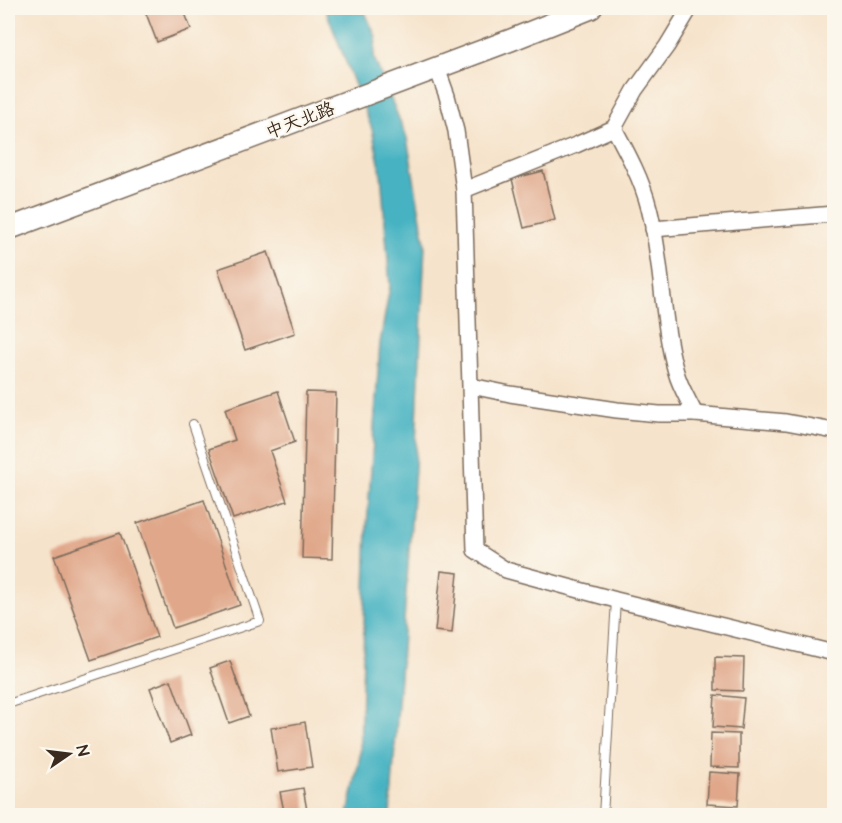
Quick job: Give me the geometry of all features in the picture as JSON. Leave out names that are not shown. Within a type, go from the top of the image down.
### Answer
[{"type":"main road","name":"中天北路","points":[[8,230],[591,8]]},
{"type":"street","points":[[464,190],[614,128],[690,8]]},
{"type":"street","points":[[437,68],[456,131],[464,190],[475,550],[506,570],[616,600],[834,653]]},
{"type":"street","points":[[614,128],[634,164],[649,208],[676,374],[695,414]]},
{"type":"street","points":[[653,229],[834,214]]},
{"type":"street","points":[[471,386],[617,410],[786,422],[834,430]]},
{"type":"lane","points":[[8,704],[260,621],[193,424]]},
{"type":"lane","points":[[603,816],[616,600]]},
{"type":"water","points":[[325,8],[363,8],[376,37],[374,58],[407,138],[425,243],[415,468],[390,815],[348,815],[360,756],[367,526],[380,343],[390,286],[381,172],[372,129]]},
{"type":"building","points":[[144,8],[183,8],[191,29],[157,42]]},
{"type":"building","points":[[543,171],[555,220],[524,228],[512,179]]},
{"type":"building","points":[[268,252],[295,333],[245,350],[218,269]]},
{"type":"building","points":[[278,391],[295,442],[270,451],[287,501],[233,519],[209,449],[235,440],[225,409]]},
{"type":"building","points":[[306,392],[336,393],[332,559],[302,558]]},
{"type":"building","points":[[204,500],[240,605],[173,628],[137,523]]},
{"type":"building","points":[[120,533],[157,637],[91,660],[54,556]]},
{"type":"building","points":[[441,571],[458,573],[452,633],[435,631]]},
{"type":"building","points":[[715,657],[744,658],[743,691],[715,690]]},
{"type":"building","points":[[230,661],[249,716],[229,723],[210,668]]},
{"type":"building","points":[[171,680],[191,735],[170,743],[150,688]]},
{"type":"building","points":[[715,695],[744,698],[741,729],[713,727]]},
{"type":"building","points":[[305,722],[312,767],[278,772],[271,728]]},
{"type":"building","points":[[711,733],[739,734],[739,768],[710,767]]},
{"type":"building","points":[[709,772],[740,774],[738,806],[707,804]]},
{"type":"building","points":[[303,788],[308,816],[285,816],[280,792]]}]
